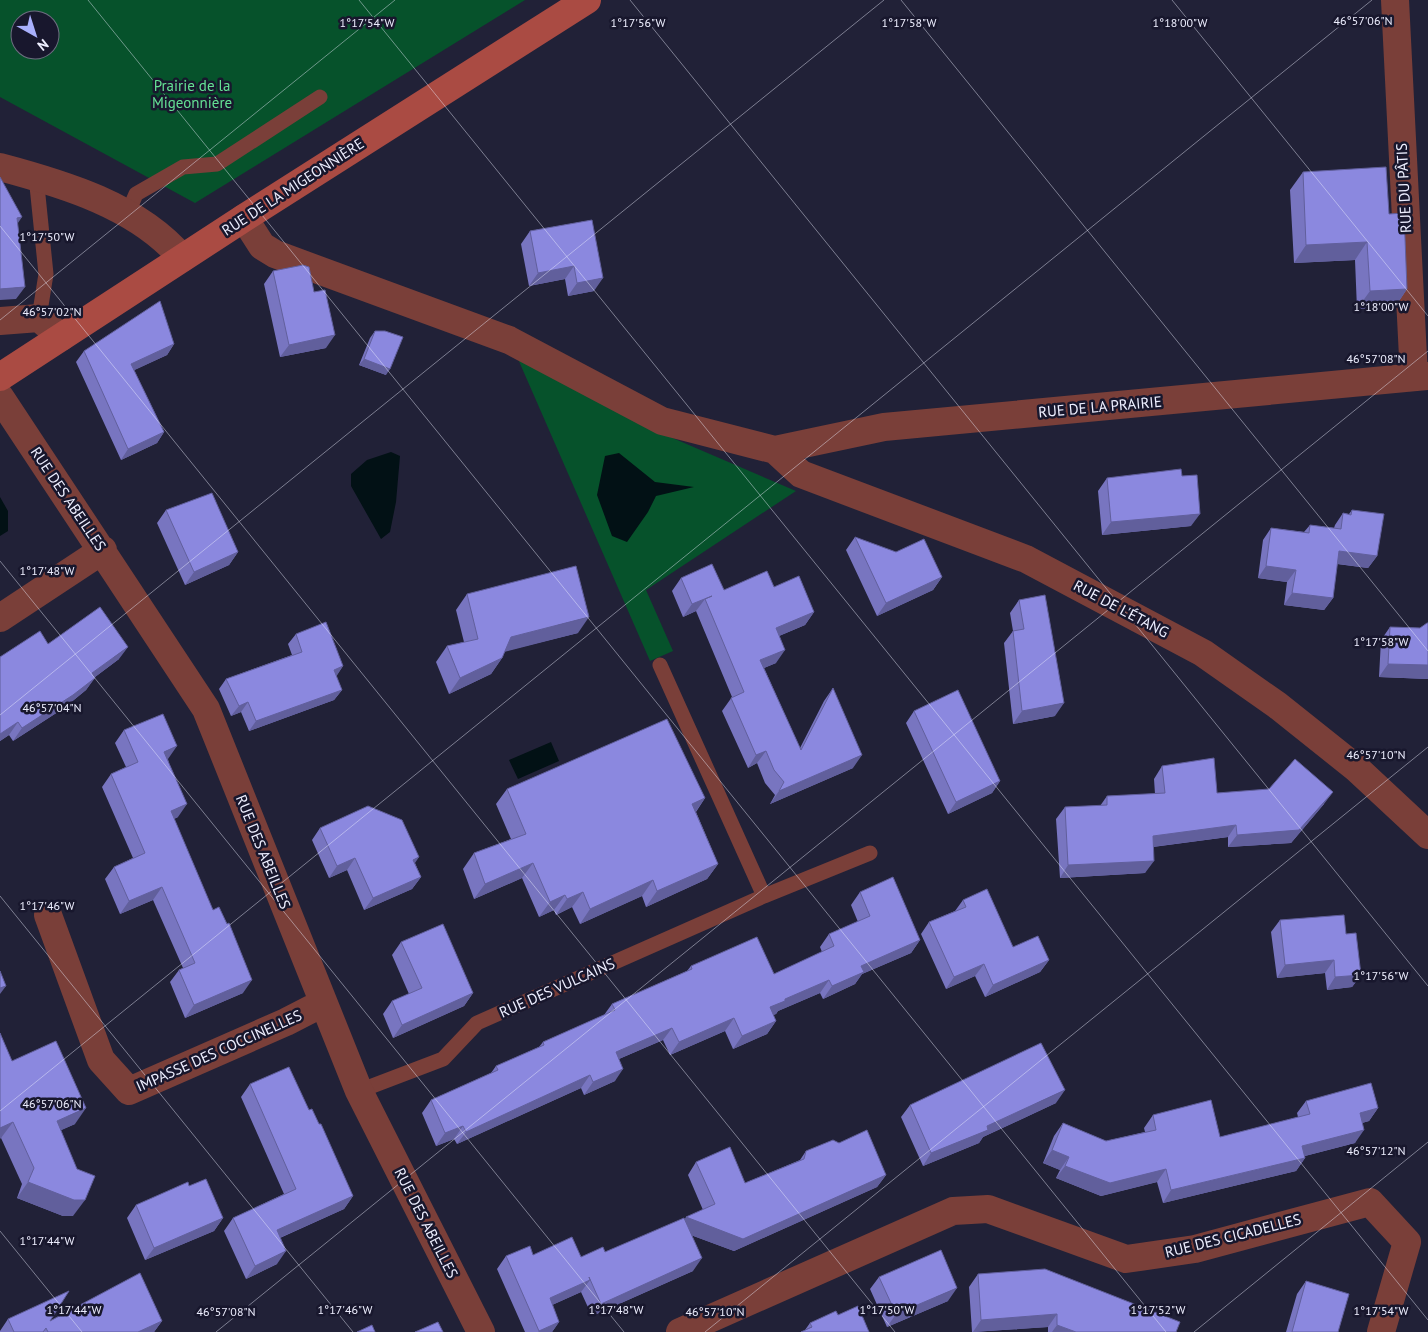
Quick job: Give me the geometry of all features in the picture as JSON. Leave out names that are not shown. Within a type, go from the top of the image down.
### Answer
[{"type":"street","name":"RUE DE LA MIGEONNIÈRE","points":[[0,377],[244,218],[587,0]]},
{"type":"street","name":"RUE DU PÂTIS","points":[[1394,0],[1421,377]]},
{"type":"street","points":[[0,167],[36,176],[127,215],[158,234],[182,258]]},
{"type":"street","points":[[244,218],[262,246],[275,254],[509,340],[662,420],[775,450]]},
{"type":"street","points":[[0,321],[39,318],[61,337]]},
{"type":"street","name":"RUE DE LA PRAIRIE","points":[[775,450],[884,427],[1421,377]]},
{"type":"street","name":"RUE DES ABEILLES","points":[[0,397],[103,550],[206,709],[359,1091],[481,1332]]},
{"type":"street","name":"RUE DE L'ÉTANG","points":[[775,450],[801,474],[1026,559],[1203,653],[1277,705],[1356,768],[1428,835]]},
{"type":"street","points":[[0,618],[103,550]]},
{"type":"street","name":"IMPASSE DES COCCINELLES","points":[[48,915],[101,1060],[129,1091],[323,1004]]},
{"type":"street","name":"RUE DES CICADELLES","points":[[680,1332],[953,1211],[988,1209],[1126,1260],[1195,1249],[1370,1202],[1407,1242],[1380,1332]]},
{"type":"lane","points":[[127,215],[136,194],[183,167],[217,164],[320,97]]},
{"type":"lane","points":[[36,176],[46,274],[39,318]]},
{"type":"lane","points":[[660,665],[764,896]]},
{"type":"lane","name":"RUE DES VULCAINS","points":[[359,1091],[443,1059],[478,1024],[764,896],[870,853]]},
{"type":"green space","name":"Prairie de la Migeonnière","points":[[0,0],[525,0],[195,203],[0,97]]},
{"type":"green space","points":[[518,359],[640,424],[796,491],[646,590],[673,651],[650,661]]},
{"type":"shaded area","points":[[391,452],[400,456],[396,502],[390,532],[381,539],[351,486],[351,474],[367,460]]},
{"type":"shaded area","points":[[619,453],[655,482],[694,487],[656,496],[648,512],[627,542],[612,536],[597,495],[605,456]]},
{"type":"shaded area","points":[[0,497],[8,511],[8,531],[0,536]]},
{"type":"shaded area","points":[[551,742],[559,761],[518,779],[509,760]]},
{"type":"building","points":[[1386,167],[1389,214],[1404,213],[1407,289],[1370,291],[1367,242],[1306,245],[1303,172]]},
{"type":"building","points":[[0,177],[22,217],[17,218],[25,287],[0,289]]},
{"type":"building","points":[[592,220],[603,278],[577,283],[574,266],[538,273],[530,231]]},
{"type":"building","points":[[303,265],[309,267],[314,292],[325,290],[335,335],[289,345],[273,271]]},
{"type":"building","points":[[160,301],[174,344],[131,364],[164,432],[128,449],[84,351]]},
{"type":"building","points":[[375,331],[385,331],[403,337],[390,369],[364,359]]},
{"type":"building","points":[[1181,469],[1182,476],[1197,475],[1200,514],[1111,522],[1107,478]]},
{"type":"building","points":[[212,493],[238,552],[194,572],[166,510]]},
{"type":"building","points":[[1352,510],[1384,514],[1377,556],[1339,551],[1333,598],[1292,593],[1296,570],[1266,566],[1271,528],[1309,533],[1310,525],[1341,529],[1343,513],[1351,515]]},
{"type":"building","points":[[855,537],[896,552],[924,539],[942,577],[886,603]]},
{"type":"building","points":[[712,564],[724,590],[767,571],[774,587],[799,576],[814,612],[776,628],[785,650],[760,660],[801,750],[833,688],[862,755],[779,791],[784,782],[774,770],[766,751],[756,755],[731,698],[744,692],[705,599],[712,596],[692,604],[681,578]]},
{"type":"building","points":[[576,566],[589,617],[511,637],[502,658],[460,678],[447,646],[478,639],[467,594]]},
{"type":"building","points":[[1045,595],[1064,703],[1022,711],[1013,631],[1024,629],[1019,600]]},
{"type":"building","points":[[100,607],[128,647],[92,673],[95,678],[73,695],[22,728],[18,722],[0,734],[0,657],[40,631],[48,644]]},
{"type":"building","points":[[326,622],[343,666],[334,670],[342,690],[256,721],[248,702],[239,706],[226,679],[302,652],[296,634]]},
{"type":"building","points":[[1427,623],[1428,665],[1388,664],[1390,627],[1420,628]]},
{"type":"building","points":[[958,690],[1000,781],[956,802],[914,711]]},
{"type":"building","points":[[163,714],[177,746],[164,752],[187,804],[171,811],[213,910],[219,907],[227,924],[229,923],[252,980],[194,1005],[179,970],[195,963],[162,887],[129,901],[114,867],[145,853],[111,774],[138,762],[124,730]]},
{"type":"building","points":[[667,719],[705,798],[692,804],[718,864],[657,891],[653,880],[590,909],[583,892],[567,899],[565,895],[550,902],[533,863],[485,884],[474,853],[526,834],[507,789]]},
{"type":"building","points":[[1214,758],[1217,793],[1269,789],[1295,759],[1333,792],[1299,830],[1237,835],[1236,825],[1153,836],[1154,861],[1068,865],[1065,807],[1107,805],[1107,796],[1165,793],[1162,766]]},
{"type":"building","points":[[368,806],[402,820],[419,857],[413,860],[421,877],[373,898],[355,858],[337,866],[320,828]]},
{"type":"building","points":[[893,877],[920,940],[861,966],[864,972],[832,986],[829,980],[785,999],[785,1001],[770,1007],[776,1021],[742,1036],[734,1018],[679,1042],[672,1028],[616,1052],[623,1069],[593,1082],[590,1075],[466,1132],[463,1126],[445,1133],[431,1100],[498,1070],[496,1066],[544,1045],[543,1042],[615,1010],[612,1004],[692,969],[691,966],[757,937],[774,974],[834,946],[829,934],[870,916],[860,892]]},
{"type":"building","points":[[987,889],[1013,947],[1038,936],[1049,960],[993,985],[984,964],[954,977],[929,922],[966,907],[963,900]]},
{"type":"building","points":[[1344,915],[1346,934],[1356,933],[1361,975],[1335,977],[1334,960],[1285,965],[1280,920]]},
{"type":"building","points":[[443,924],[473,993],[402,1025],[392,1001],[422,988],[401,942]]},
{"type":"building","points":[[0,971],[6,986],[0,988]]},
{"type":"building","points":[[0,1033],[12,1061],[56,1041],[86,1108],[57,1121],[77,1169],[95,1176],[85,1200],[74,1200],[28,1182],[34,1168],[13,1122],[0,1128]]},
{"type":"building","points":[[1041,1043],[1065,1090],[987,1126],[988,1130],[931,1153],[910,1105]]},
{"type":"building","points":[[289,1067],[309,1110],[312,1109],[319,1124],[321,1124],[353,1196],[277,1230],[286,1251],[255,1266],[233,1218],[296,1189],[250,1084]]},
{"type":"building","points":[[1371,1083],[1378,1108],[1360,1113],[1364,1130],[1302,1146],[1305,1158],[1171,1190],[1166,1169],[1110,1183],[1065,1166],[1069,1157],[1052,1150],[1063,1123],[1106,1141],[1156,1130],[1153,1115],[1211,1100],[1220,1137],[1310,1114],[1306,1101]]},
{"type":"building","points":[[867,1130],[886,1175],[743,1239],[686,1217],[715,1204],[696,1162],[730,1147],[745,1183],[804,1159],[806,1151],[833,1140],[839,1143]]},
{"type":"building","points":[[206,1179],[223,1218],[154,1248],[136,1205],[188,1182],[189,1186]]},
{"type":"building","points":[[684,1218],[702,1258],[601,1304],[589,1277],[590,1280],[550,1298],[559,1322],[539,1331],[506,1256],[530,1246],[533,1255],[572,1237],[581,1257],[603,1247],[605,1252]]},
{"type":"building","points":[[941,1250],[957,1288],[896,1314],[879,1277]]},
{"type":"building","points":[[1045,1269],[1180,1322],[1176,1332],[1076,1332],[1057,1325],[1057,1314],[981,1320],[978,1274]]},
{"type":"building","points":[[140,1273],[162,1321],[138,1332],[48,1332],[46,1328],[43,1332],[14,1332],[8,1319],[69,1291],[50,1321]]},
{"type":"building","points":[[1306,1281],[1349,1294],[1338,1332],[1292,1332]]},
{"type":"building","points":[[858,1306],[869,1332],[801,1332],[812,1327],[810,1323],[836,1311],[838,1315]]},
{"type":"building","points":[[438,1322],[443,1332],[415,1332]]},
{"type":"building","points":[[372,1325],[375,1332],[357,1332]]}]
